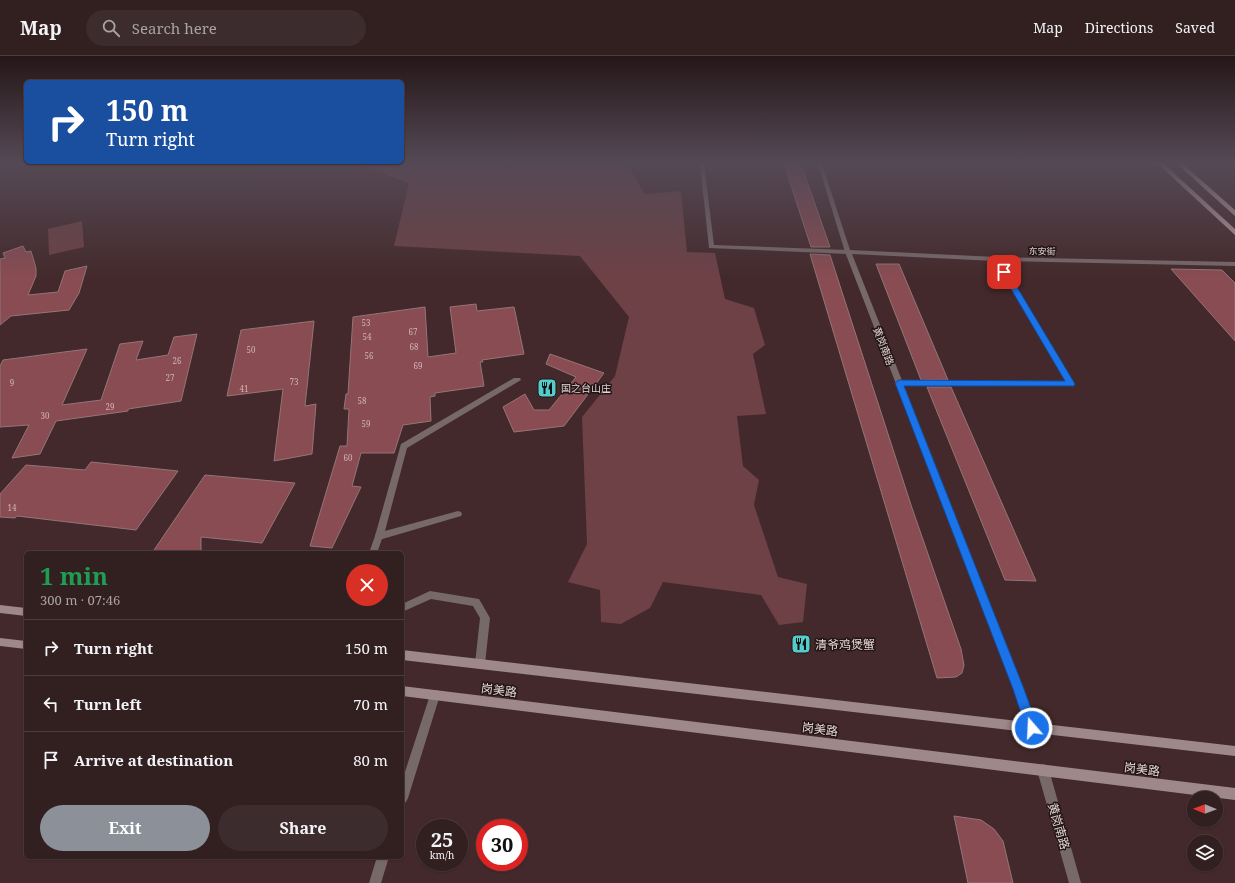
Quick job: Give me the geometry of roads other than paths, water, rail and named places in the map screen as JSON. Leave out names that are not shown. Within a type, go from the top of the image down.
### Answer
[{"type":"main road","points":[[1202,203],[1235,233]]},
{"type":"main road","points":[[1222,203],[1235,214]]},
{"type":"main road","points":[[0,609],[24,612]]},
{"type":"main road","points":[[0,642],[24,645]]},
{"type":"main road","points":[[404,655],[1235,751]]},
{"type":"main road","name":"岗美路","points":[[404,691],[1235,794]]},
{"type":"street","name":"东安街","points":[[706,203],[711,247],[997,259],[1235,264]]},
{"type":"street","name":"黄岗南路","points":[[832,203],[848,252],[1019,689],[1032,728]]},
{"type":"street","points":[[899,383],[1071,384],[997,259]]},
{"type":"street","points":[[374,551],[404,446],[517,380]]},
{"type":"street","points":[[379,536],[458,514]]},
{"type":"street","points":[[404,607],[430,595],[476,602],[485,618],[480,664]]},
{"type":"street","points":[[404,792],[435,695]]},
{"type":"street","name":"黄岗南路","points":[[1044,770],[1075,883]]},
{"type":"street","points":[[375,883],[382,859]]},
{"type":"place","name":"国之台山庄","points":[[547,388]]},
{"type":"place","name":"清爷鸡煲蟹","points":[[801,644]]}]
